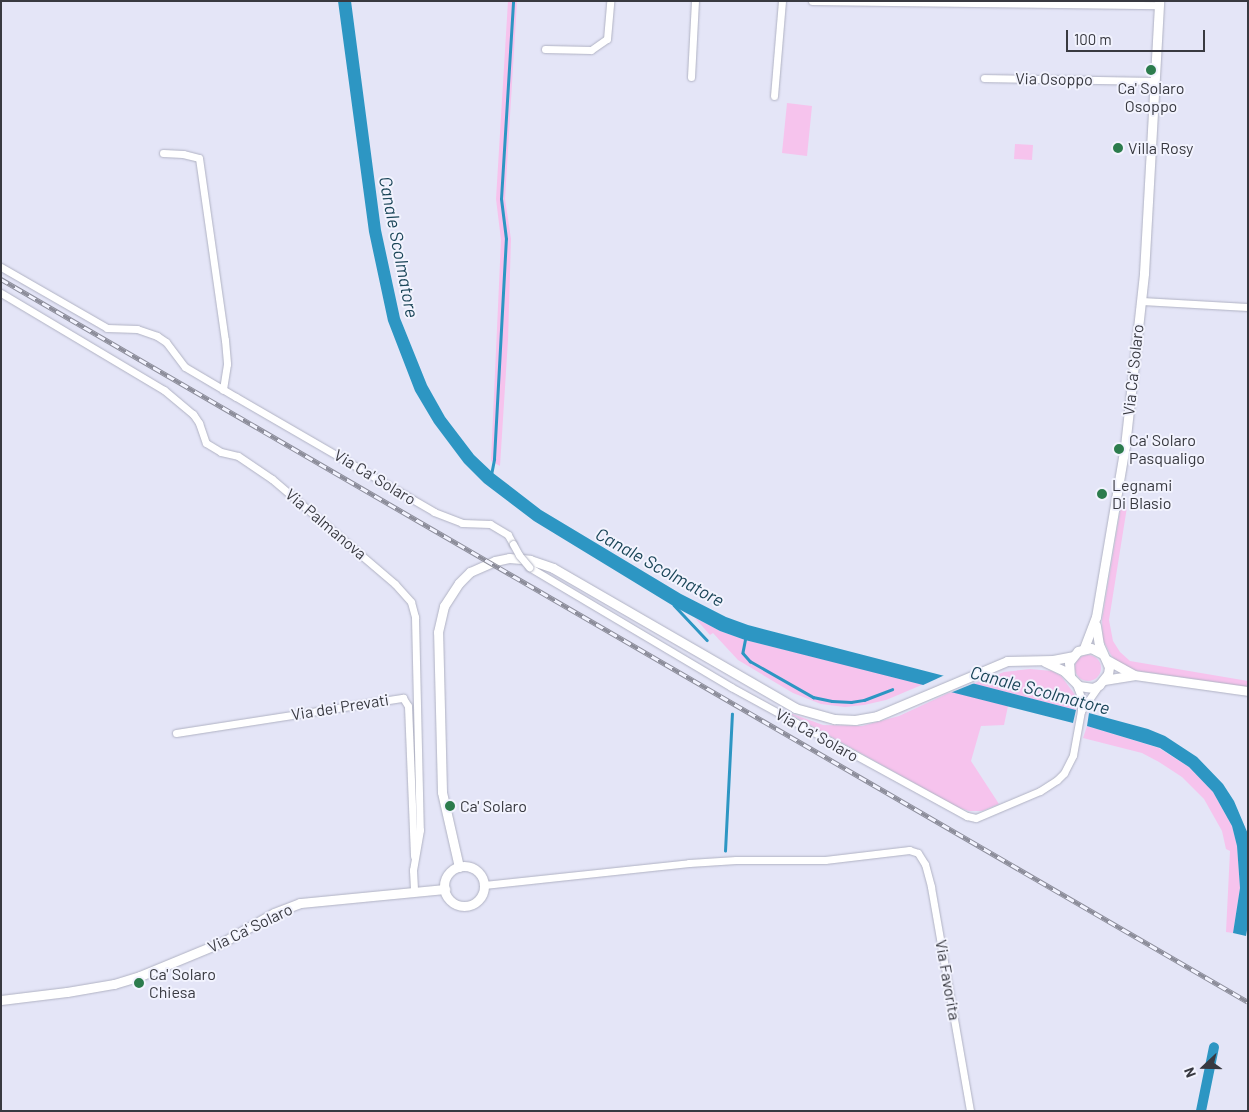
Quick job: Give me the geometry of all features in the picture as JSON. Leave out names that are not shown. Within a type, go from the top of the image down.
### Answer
[{"type":"street","points":[[545,49],[591,50],[607,38],[610,1]]},
{"type":"street","points":[[691,77],[696,1]]},
{"type":"street","points":[[774,96],[782,1]]},
{"type":"street","points":[[812,1],[1158,3]]},
{"type":"street","name":"Via Ca' Solaro","points":[[1,267],[107,328],[137,329],[157,336],[166,342],[185,367],[434,512],[462,523],[490,524],[508,536],[522,562],[528,567],[731,687],[967,816],[976,818],[1040,791],[1058,780],[1071,760],[1081,711],[1080,692],[1073,680],[1069,662],[1073,656],[1084,648],[1096,617],[1120,480],[1141,300],[1158,3]]},
{"type":"street","name":"Via Osoppo","points":[[984,78],[1153,81]]},
{"type":"street","points":[[163,153],[183,154],[199,158],[225,340],[226,364],[223,390]]},
{"type":"street","name":"Via Palmanova","points":[[1,292],[164,390],[193,414],[199,423],[206,443],[221,452],[238,456],[272,479],[395,584],[411,602],[415,618],[420,830],[415,859],[414,891]]},
{"type":"street","name":"Via Ca' Solaro","points":[[1141,300],[1248,307]]},
{"type":"street","name":"Via Ca' Solaro","points":[[459,867],[442,792],[438,632],[450,595],[458,582],[484,565],[495,561],[530,560],[553,568],[795,708],[815,716],[834,720],[868,718],[890,712],[1007,662],[1073,656]]},
{"type":"street","name":"Via Ca' Solaro","points":[[1081,711],[1102,683],[1109,667],[1097,635],[1096,617]]},
{"type":"street","points":[[1084,648],[1098,650],[1105,657],[1134,675]]},
{"type":"street","name":"Via Ca' Solaro","points":[[1040,660],[1054,665],[1086,688],[1102,683]]},
{"type":"street","points":[[1102,683],[1134,675],[1248,691]]},
{"type":"street","name":"Via dei Prevati","points":[[176,733],[403,698],[408,706],[413,855],[415,859]]},
{"type":"street","name":"Via Favorita","points":[[484,885],[688,863],[736,860],[825,860],[909,850],[918,853],[925,864],[931,887],[970,1111]]},
{"type":"street","points":[[459,867],[472,868],[478,872],[484,885],[484,891],[477,901],[466,906],[454,904],[446,895],[444,889],[449,873],[459,867]]},
{"type":"street","name":"Via Ca' Solaro","points":[[1,1000],[114,984],[140,976],[225,941],[274,913],[300,904],[444,889]]},
{"type":"shaded area","points":[[508,1],[517,1],[505,199],[511,239],[508,340],[500,466],[491,461],[501,240],[496,199]]},
{"type":"shaded area","points":[[787,103],[812,106],[807,156],[782,153]]},
{"type":"shaded area","points":[[1015,144],[1033,145],[1032,160],[1014,159]]},
{"type":"shaded area","points":[[1121,506],[1127,507],[1109,620],[1113,641],[1120,652],[1130,661],[1248,681],[1248,687],[1132,670],[1116,661],[1111,655],[1103,640],[1102,620]]},
{"type":"shaded area","points":[[695,618],[720,631],[745,640],[924,684],[886,700],[864,705],[845,707],[821,704],[793,693],[738,660],[713,633],[710,635]]},
{"type":"shaded area","points":[[1088,655],[1097,659],[1101,668],[1097,677],[1088,681],[1079,677],[1075,668],[1079,659]]},
{"type":"shaded area","points":[[1030,669],[1052,671],[1061,676],[1076,696],[1072,702],[1076,710],[973,684],[1004,672]]},
{"type":"shaded area","points":[[953,691],[1008,706],[1004,725],[981,726],[971,761],[999,804],[982,811],[969,811],[957,807],[787,712],[823,725],[862,726],[899,716]]},
{"type":"shaded area","points":[[1087,726],[1159,748],[1189,767],[1213,792],[1232,826],[1237,846],[1240,888],[1233,933],[1226,932],[1230,851],[1226,849],[1222,831],[1204,799],[1182,777],[1142,753],[1083,738]]},
{"type":"water","points":[[338,1],[351,1],[381,230],[400,318],[427,385],[445,417],[474,455],[493,473],[541,510],[681,594],[726,617],[748,625],[1076,710],[1073,723],[745,640],[720,631],[675,607],[534,521],[484,483],[464,463],[434,423],[415,391],[388,321],[369,232]]},
{"type":"water","points":[[1089,713],[1148,729],[1165,736],[1197,757],[1223,784],[1234,801],[1248,834],[1248,924],[1246,936],[1233,933],[1240,888],[1237,846],[1232,826],[1213,792],[1189,767],[1160,748],[1087,726]]},
{"type":"pier","points":[[947,674],[977,682],[950,693],[921,686]]},
{"type":"waterway","points":[[491,475],[494,459],[506,239],[501,199],[513,1]]},
{"type":"waterway","points":[[674,605],[707,640]]},
{"type":"waterway","points":[[746,637],[743,653],[750,661],[813,697],[851,702],[864,700],[892,689]]},
{"type":"waterway","points":[[725,851],[732,714]]},
{"type":"waterway","name":"Canale Scolmatore","points":[[1201,1111],[1214,1047]]},
{"type":"railway","points":[[1,279],[1248,1002]]},
{"type":"place","name":"Ca' Solaro Osoppo","points":[[1151,70]]},
{"type":"place","name":"Villa Rosy","points":[[1118,148]]},
{"type":"place","name":"Ca' Solaro Pasqualigo","points":[[1119,449]]},
{"type":"place","name":"Legnami Di Blasio","points":[[1102,494]]},
{"type":"place","name":"Ca' Solaro","points":[[450,806]]},
{"type":"place","name":"Ca' Solaro Chiesa","points":[[139,983]]}]
